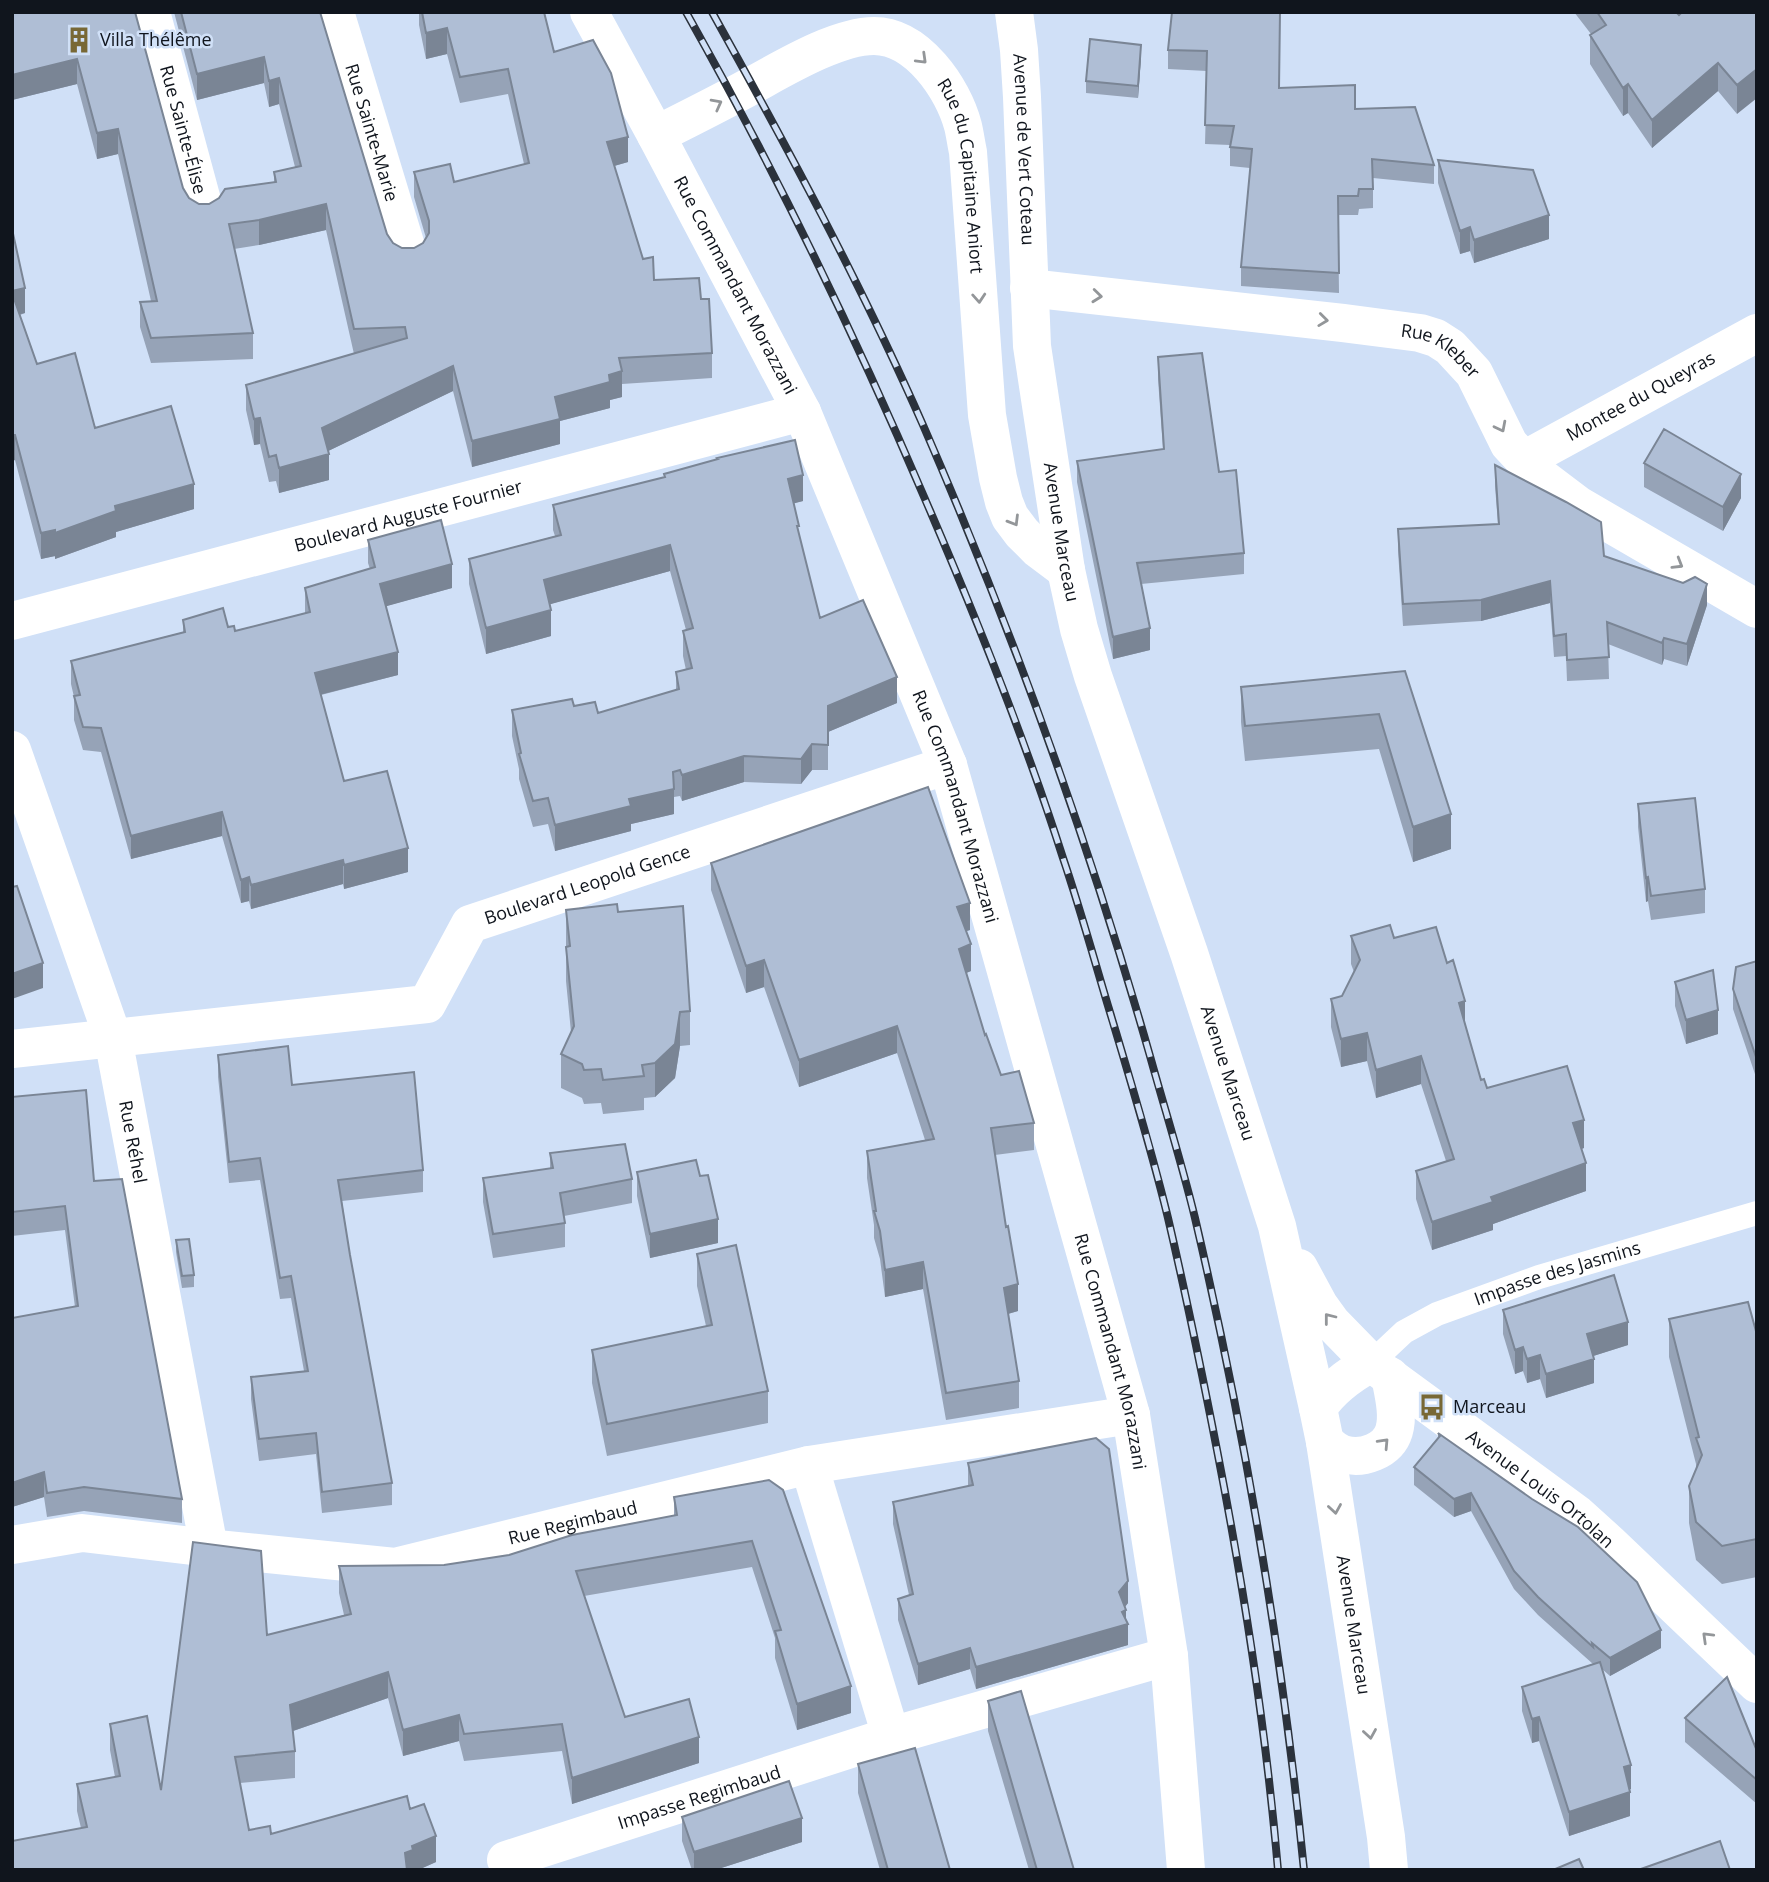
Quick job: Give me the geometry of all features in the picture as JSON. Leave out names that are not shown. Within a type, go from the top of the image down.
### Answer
[{"type":"street","name":"Rue Sainte-Élise","points":[[151,12],[204,208]]},
{"type":"street","name":"Rue Sainte-Marie","points":[[335,12],[408,253]]},
{"type":"street","name":"Rue Commandant Morazzani","points":[[589,12],[802,412],[948,765],[1131,1415],[1169,1656],[1186,1870]]},
{"type":"street","name":"Avenue de Vert Coteau","points":[[1014,12],[1022,97],[1029,288]]},
{"type":"street","name":"Rue du Capitaine Aniort","points":[[656,135],[817,51],[865,36],[882,36],[904,44],[922,58],[943,82],[953,101],[963,125],[968,152],[987,415],[1004,502],[1021,533],[1066,570]]},
{"type":"street","name":"Rue Kleber","points":[[1029,288],[1368,326],[1420,333],[1436,338],[1456,353],[1474,373],[1509,444],[1537,474],[1578,505],[1757,609]]},
{"type":"street","name":"Avenue Marceau","points":[[1029,288],[1036,372],[1066,570],[1079,629],[1189,953],[1277,1226],[1322,1425],[1389,1870]]},
{"type":"street","name":"Montee du Queyras","points":[[1524,460],[1757,333]]},
{"type":"street","name":"Boulevard Auguste Fournier","points":[[12,621],[802,412]]},
{"type":"street","name":"Rue Réhel","points":[[12,750],[113,1038],[209,1548]]},
{"type":"street","name":"Boulevard Leopold Gence","points":[[12,1049],[427,1004],[470,923],[948,765]]},
{"type":"street","name":"Avenue Louis Ortolan","points":[[1277,1226],[1319,1305],[1332,1323],[1380,1369],[1577,1514],[1755,1679]]},
{"type":"street","points":[[1380,1369],[1395,1404],[1394,1431],[1385,1446],[1372,1453],[1354,1456],[1338,1452],[1322,1425],[1338,1385],[1350,1375],[1380,1369]]},
{"type":"street","name":"Rue Regimbaud","points":[[12,1545],[82,1533],[395,1567],[809,1465],[1131,1415]]},
{"type":"street","points":[[809,1465],[891,1736]]},
{"type":"street","name":"Impasse Regimbaud","points":[[506,1860],[891,1736],[1169,1656]]},
{"type":"lane","name":"Impasse des Jasmins","points":[[1380,1369],[1404,1332],[1437,1314],[1539,1277],[1757,1213]]},
{"type":"building","points":[[12,12],[135,12],[183,188],[189,198],[199,204],[209,204],[219,198],[225,189],[276,182],[274,172],[301,166],[279,78],[269,81],[264,57],[197,74],[181,12],[320,12],[387,234],[393,243],[402,248],[414,248],[423,243],[429,233],[429,221],[414,172],[450,164],[454,182],[529,163],[508,69],[460,77],[447,28],[426,33],[422,12],[544,12],[554,52],[593,40],[611,73],[628,137],[607,142],[643,259],[653,257],[654,280],[699,278],[701,299],[709,299],[712,353],[619,358],[622,371],[609,375],[610,382],[555,397],[560,419],[472,441],[453,366],[322,428],[329,454],[279,468],[276,455],[269,457],[260,418],[254,419],[246,385],[407,338],[405,327],[354,329],[326,204],[259,220],[229,224],[253,333],[151,338],[140,302],[157,301],[118,129],[97,133],[77,59],[12,75]]},
{"type":"building","points":[[1172,12],[1280,12],[1279,88],[1355,85],[1355,109],[1415,107],[1434,165],[1372,159],[1373,189],[1359,189],[1358,196],[1338,196],[1339,273],[1241,267],[1252,149],[1230,147],[1234,126],[1205,125],[1207,51],[1168,50]]},
{"type":"building","points":[[1597,12],[1676,12],[1679,15],[1682,12],[1757,12],[1757,69],[1737,85],[1718,63],[1652,120],[1628,84],[1623,88],[1590,35],[1606,25]]},
{"type":"building","points":[[1090,39],[1141,45],[1138,86],[1086,81]]},
{"type":"building","points":[[1438,160],[1533,170],[1549,215],[1474,240],[1470,227],[1460,231]]},
{"type":"building","points":[[12,229],[25,288],[12,291]]},
{"type":"building","points":[[12,293],[37,364],[75,353],[95,428],[171,406],[194,484],[115,506],[116,511],[55,533],[55,530],[41,533],[15,435],[12,435]]},
{"type":"building","points":[[1202,353],[1219,472],[1236,470],[1244,553],[1137,563],[1150,628],[1113,637],[1077,461],[1164,449],[1158,357]]},
{"type":"building","points":[[1664,429],[1741,474],[1723,507],[1644,463]]},
{"type":"building","points":[[795,440],[803,475],[788,479],[820,618],[863,600],[897,677],[828,706],[828,745],[812,744],[801,759],[744,756],[682,775],[680,770],[673,772],[674,789],[629,799],[631,806],[555,825],[548,798],[533,801],[519,754],[521,753],[512,710],[572,699],[574,706],[595,702],[598,713],[679,689],[676,672],[692,668],[683,631],[693,628],[670,545],[544,580],[551,610],[486,628],[469,559],[561,535],[553,505],[665,477],[664,474],[717,458]]},
{"type":"building","points":[[1495,465],[1601,522],[1604,556],[1683,583],[1695,577],[1707,584],[1687,644],[1664,638],[1662,643],[1607,622],[1609,657],[1567,660],[1566,634],[1554,636],[1550,581],[1481,600],[1403,604],[1398,529],[1499,524]]},
{"type":"building","points":[[441,520],[452,564],[380,584],[398,652],[315,673],[344,781],[387,771],[408,848],[344,865],[343,860],[251,885],[249,877],[241,880],[222,812],[131,836],[101,728],[83,727],[74,696],[80,695],[71,661],[185,632],[183,620],[223,608],[228,627],[234,626],[235,631],[310,612],[305,588],[375,567],[368,540]]},
{"type":"building","points":[[1405,671],[1451,814],[1413,827],[1379,714],[1245,726],[1241,687]]},
{"type":"building","points":[[928,787],[970,903],[957,907],[971,944],[959,949],[985,1035],[1001,1075],[1019,1071],[1034,1123],[991,1128],[1006,1227],[1008,1226],[1018,1284],[1004,1288],[1019,1381],[946,1393],[923,1262],[885,1270],[880,1231],[874,1211],[867,1151],[934,1139],[897,1026],[799,1060],[764,960],[746,966],[711,863]]},
{"type":"building","points":[[1695,798],[1705,889],[1651,896],[1648,877],[1646,878],[1638,804]]},
{"type":"building","points":[[17,886],[43,963],[12,974],[12,887]]},
{"type":"building","points":[[617,904],[618,912],[683,906],[690,1011],[680,1012],[675,1044],[655,1063],[642,1065],[644,1076],[603,1080],[601,1069],[584,1070],[582,1064],[561,1054],[574,1026],[566,947],[570,946],[566,910]]},
{"type":"building","points":[[1390,925],[1394,938],[1436,927],[1447,963],[1453,960],[1465,1001],[1459,1003],[1481,1080],[1484,1079],[1487,1088],[1567,1066],[1584,1120],[1573,1123],[1586,1163],[1491,1197],[1493,1202],[1432,1222],[1416,1171],[1454,1159],[1421,1056],[1376,1070],[1367,1033],[1341,1039],[1331,999],[1342,996],[1360,960],[1351,936]]},
{"type":"building","points":[[1757,961],[1757,1060],[1733,989],[1736,967]]},
{"type":"building","points":[[1713,970],[1718,1010],[1686,1020],[1675,982]]},
{"type":"building","points":[[288,1046],[292,1085],[414,1072],[423,1170],[338,1180],[392,1483],[322,1492],[316,1433],[259,1439],[251,1377],[308,1371],[291,1276],[280,1278],[260,1158],[229,1162],[218,1055]]},
{"type":"building","points":[[86,1090],[94,1181],[122,1179],[182,1499],[84,1487],[47,1493],[44,1472],[12,1483],[12,1318],[78,1306],[65,1206],[12,1212],[12,1097]]},
{"type":"building","points":[[625,1144],[632,1179],[560,1193],[565,1223],[493,1234],[483,1178],[553,1168],[550,1153]]},
{"type":"building","points":[[696,1160],[700,1176],[708,1175],[718,1219],[650,1234],[637,1172]]},
{"type":"building","points":[[189,1239],[194,1275],[182,1276],[176,1240]]},
{"type":"building","points":[[736,1245],[768,1391],[607,1424],[592,1350],[712,1325],[697,1254]]},
{"type":"building","points":[[1614,1275],[1628,1322],[1587,1334],[1594,1359],[1546,1374],[1540,1355],[1527,1359],[1523,1347],[1515,1350],[1503,1310]]},
{"type":"building","points":[[1748,1302],[1757,1335],[1757,1539],[1722,1546],[1696,1522],[1689,1486],[1702,1455],[1669,1319]]},
{"type":"building","points":[[1438,1433],[1532,1499],[1578,1527],[1637,1582],[1661,1630],[1610,1658],[1592,1643],[1593,1647],[1514,1571],[1471,1493],[1454,1499],[1414,1467],[1440,1436]]},
{"type":"building","points":[[1096,1438],[1109,1449],[1128,1581],[1119,1592],[1126,1610],[1122,1612],[1128,1624],[976,1667],[970,1648],[918,1664],[898,1599],[913,1594],[893,1502],[973,1485],[968,1463]]},
{"type":"building","points":[[769,1480],[783,1490],[851,1686],[797,1704],[775,1631],[781,1630],[752,1541],[576,1571],[625,1717],[689,1699],[699,1737],[572,1778],[562,1724],[464,1734],[459,1715],[403,1730],[388,1672],[290,1705],[295,1751],[235,1757],[249,1830],[270,1826],[271,1834],[407,1796],[410,1809],[424,1804],[436,1836],[412,1846],[413,1850],[405,1853],[407,1870],[12,1870],[12,1841],[87,1827],[77,1784],[120,1776],[110,1724],[147,1716],[161,1790],[193,1542],[261,1551],[267,1635],[351,1614],[339,1566],[444,1565],[509,1555],[572,1535],[677,1515],[674,1497]]},
{"type":"building","points":[[1600,1662],[1631,1765],[1624,1767],[1630,1792],[1569,1812],[1539,1717],[1532,1719],[1522,1687]]},
{"type":"building","points":[[1727,1677],[1757,1751],[1757,1780],[1685,1718]]},
{"type":"building","points":[[1021,1691],[1074,1870],[1037,1870],[988,1701]]},
{"type":"building","points":[[915,1748],[950,1870],[888,1870],[858,1764]]},
{"type":"building","points":[[789,1781],[802,1818],[694,1852],[682,1817]]},
{"type":"building","points":[[1720,1841],[1730,1870],[1638,1870]]},
{"type":"building","points":[[1579,1859],[1584,1870],[1553,1870]]},
{"type":"railway","points":[[686,12],[782,192],[898,437],[998,677],[1069,877],[1155,1166],[1194,1334],[1245,1607],[1261,1712],[1278,1870]]},
{"type":"railway","points":[[712,12],[822,216],[923,425],[1018,658],[1101,895],[1185,1178],[1230,1379],[1273,1623],[1304,1870]]},
{"type":"place","name":"Villa Thélême","points":[[79,40]]},
{"type":"place","name":"Marceau","points":[[1432,1407]]}]
